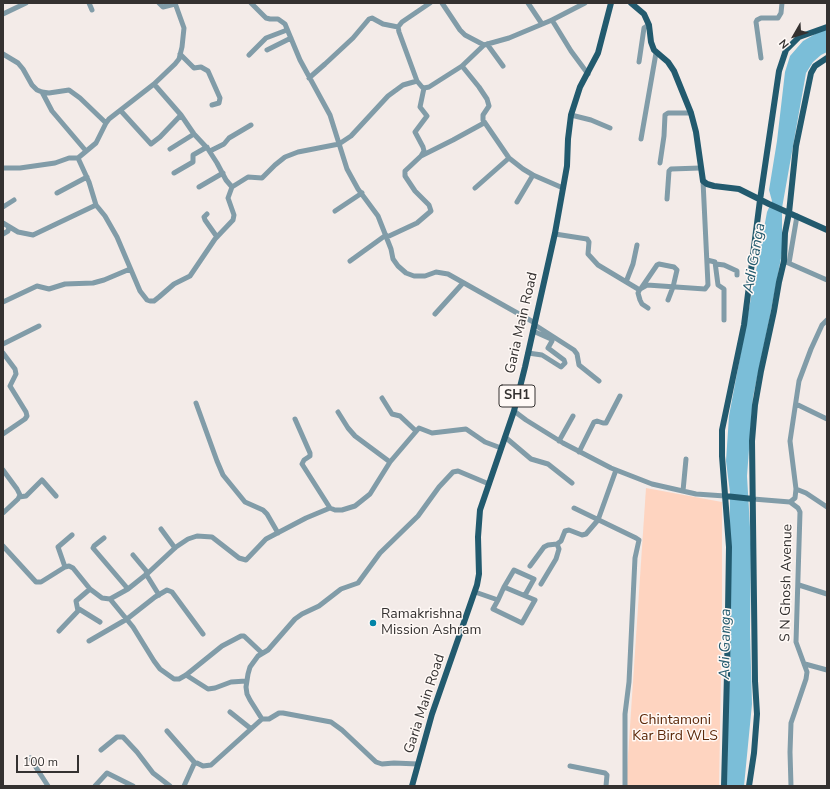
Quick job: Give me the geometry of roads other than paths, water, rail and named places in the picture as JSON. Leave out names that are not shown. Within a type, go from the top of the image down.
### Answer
[{"type":"main road","name":"Garia Main Road","points":[[412,786],[432,714],[475,592],[479,574],[478,536],[480,510],[514,411],[528,353],[555,234],[567,166],[571,115],[576,98],[598,53],[611,3]]},
{"type":"main road","points":[[631,3],[644,14],[649,25],[652,45],[656,53],[671,66],[691,113],[696,132],[703,181],[714,186],[739,190],[827,230]]},
{"type":"main road","points":[[724,786],[729,547],[722,456],[722,430],[744,325],[760,200],[779,71],[786,50],[799,37],[827,27]]},
{"type":"main road","points":[[749,786],[757,714],[755,681],[752,441],[755,405],[779,282],[786,262],[786,211],[796,146],[811,73],[815,66],[827,58]]},
{"type":"main road","points":[[725,496],[753,499]]},
{"type":"street","points":[[3,14],[15,5],[26,3]]},
{"type":"street","points":[[89,3],[92,10]]},
{"type":"street","points":[[3,168],[20,168],[55,164],[69,158],[78,158],[98,140],[106,123],[171,69],[179,59],[185,33],[175,3],[163,6],[159,3]]},
{"type":"street","points":[[251,3],[266,18],[278,18],[288,30],[290,38],[309,78],[330,116],[347,169],[378,216],[393,259],[398,266],[406,273],[414,276],[425,276],[436,272],[441,272],[463,282],[574,350],[577,354],[579,365],[598,381]]},
{"type":"street","points":[[398,27],[402,22],[430,3]]},
{"type":"street","points":[[442,3],[460,30],[465,35],[485,44],[503,66]]},
{"type":"street","points":[[528,3],[542,24]]},
{"type":"street","points":[[424,88],[429,87],[462,66],[485,44],[509,38],[552,20],[585,3]]},
{"type":"street","points":[[762,58],[757,20],[761,18],[778,18],[781,13],[782,3]]},
{"type":"street","points":[[309,78],[353,38],[370,19],[372,18],[383,24],[398,27]]},
{"type":"street","points":[[552,20],[571,51],[588,74]]},
{"type":"street","points":[[639,62],[644,28],[649,25]]},
{"type":"street","points":[[398,27],[417,81],[424,88]]},
{"type":"street","points":[[249,55],[266,38],[288,30]]},
{"type":"street","points":[[267,50],[290,38]]},
{"type":"street","points":[[641,139],[656,53]]},
{"type":"street","points":[[3,54],[18,63],[27,74],[34,88],[42,92],[49,93],[69,90],[80,98],[106,123]]},
{"type":"street","points":[[180,54],[194,68],[201,67],[208,71],[220,98],[219,103],[212,105]]},
{"type":"street","points":[[462,66],[479,87],[489,104],[482,118],[509,158],[533,175],[563,188]]},
{"type":"street","points":[[78,158],[87,177],[96,205],[105,216],[114,232],[144,298],[154,301],[174,284],[190,276],[217,237],[234,218],[228,198],[228,194],[232,187],[248,177],[262,178],[285,157],[298,152],[339,144],[351,136],[388,96],[403,85],[417,81]]},
{"type":"street","points":[[154,84],[208,149],[232,187]]},
{"type":"street","points":[[421,156],[424,151],[423,147],[415,132],[427,116],[420,107],[424,88]]},
{"type":"street","points":[[42,92],[52,111],[86,151]]},
{"type":"street","points":[[121,111],[151,144],[181,115]]},
{"type":"street","points":[[660,163],[665,115],[668,113],[691,113]]},
{"type":"street","points":[[571,115],[591,120],[610,128]]},
{"type":"street","points":[[350,261],[386,236],[417,223],[431,211],[430,207],[415,190],[404,174],[405,171],[421,156],[484,123]]},
{"type":"street","points":[[174,173],[193,162],[193,155],[224,144],[229,138],[251,125]]},
{"type":"street","points":[[170,149],[194,134]]},
{"type":"street","points":[[475,188],[509,158]]},
{"type":"street","points":[[667,199],[669,171],[671,169],[700,168]]},
{"type":"street","points":[[199,187],[223,173]]},
{"type":"street","points":[[517,202],[533,175]]},
{"type":"street","points":[[57,192],[87,177]]},
{"type":"street","points":[[555,234],[587,239],[589,242],[589,256],[605,270],[626,282],[641,288],[647,285],[700,289],[707,287],[703,181]]},
{"type":"street","points":[[335,211],[362,193]]},
{"type":"street","points":[[3,207],[14,200]]},
{"type":"street","points":[[3,223],[22,233],[33,235],[96,205]]},
{"type":"street","points":[[207,214],[204,217],[205,220],[217,237]]},
{"type":"street","points":[[797,216],[786,262],[827,280]]},
{"type":"street","points":[[3,234],[8,231],[9,227]]},
{"type":"street","points":[[626,282],[638,245]]},
{"type":"street","points":[[707,260],[737,271],[737,275]]},
{"type":"street","points":[[648,308],[642,304],[638,293],[655,267],[659,264],[676,268],[677,270],[674,287],[668,300]]},
{"type":"street","points":[[716,264],[718,285],[724,289],[724,320]]},
{"type":"street","points":[[3,302],[37,286],[49,289],[65,284],[93,283],[130,269]]},
{"type":"street","points":[[435,314],[463,282]]},
{"type":"street","points":[[753,499],[790,502],[795,498],[796,489],[790,441],[801,375],[822,325],[827,320]]},
{"type":"street","points":[[3,344],[39,326]]},
{"type":"street","points":[[528,353],[542,355],[561,367],[565,363],[564,360],[548,348],[552,341],[551,339],[534,326]]},
{"type":"street","points":[[3,353],[15,369],[16,374],[10,386],[23,406],[26,416],[25,419],[3,434]]},
{"type":"street","points":[[579,452],[594,422],[597,421],[606,423],[620,396]]},
{"type":"street","points":[[382,398],[392,414],[400,416],[416,431]]},
{"type":"street","points":[[196,403],[219,468],[223,475],[245,502],[263,510],[267,514],[278,533]]},
{"type":"street","points":[[796,404],[827,419]]},
{"type":"street","points":[[514,411],[560,441],[601,464],[652,484],[696,494],[725,496]]},
{"type":"street","points":[[338,412],[348,428],[356,436],[390,462]]},
{"type":"street","points":[[560,441],[574,416]]},
{"type":"street","points":[[295,419],[310,453],[310,456],[304,460],[302,464],[330,508]]},
{"type":"street","points":[[3,546],[35,581],[41,582],[69,566],[73,568],[90,589],[102,598],[110,599],[128,589],[175,548],[192,537],[212,537],[239,558],[246,560],[266,539],[306,518],[330,508],[342,510],[349,509],[364,500],[373,491],[390,462],[416,431],[422,428],[432,433],[466,429],[485,442],[501,448]]},
{"type":"street","points":[[505,437],[532,459],[548,464],[572,483]]},
{"type":"street","points":[[683,491],[686,459]]},
{"type":"street","points":[[3,470],[19,492],[19,497]]},
{"type":"street","points":[[540,584],[556,559],[559,549],[558,544],[561,541],[565,531],[569,530],[582,535],[586,534],[598,520],[616,470]]},
{"type":"street","points":[[262,719],[250,700],[246,687],[246,681],[250,667],[262,653],[268,650],[295,619],[319,606],[341,589],[358,583],[380,553],[418,516],[439,486],[453,472],[458,471],[489,484]]},
{"type":"street","points":[[3,513],[19,497],[26,496],[42,480],[56,496]]},
{"type":"street","points":[[796,489],[806,493],[827,507]]},
{"type":"street","name":"S N Ghosh Avenue","points":[[790,502],[798,508],[800,512],[799,585],[796,642],[805,664],[806,672],[806,679],[792,723],[790,752],[791,786]]},
{"type":"street","points":[[574,508],[638,540],[635,561],[629,682],[625,714],[625,786]]},
{"type":"street","points":[[161,530],[175,548]]},
{"type":"street","points":[[65,567],[58,547],[72,535]]},
{"type":"street","points":[[104,538],[93,548],[128,589]]},
{"type":"street","points":[[530,566],[544,547],[558,544]]},
{"type":"street","points":[[133,555],[160,595]]},
{"type":"street","points":[[504,587],[535,601],[522,623],[493,609],[504,587],[514,570],[534,579],[525,596]]},
{"type":"street","points":[[799,585],[827,594]]},
{"type":"street","points":[[90,589],[76,601],[79,609],[100,622]]},
{"type":"street","points":[[89,641],[127,619],[167,590],[172,592],[203,634]]},
{"type":"street","points":[[475,592],[498,600]]},
{"type":"street","points":[[110,599],[127,619],[160,669],[174,679],[179,679],[186,675],[222,646],[241,636],[244,636],[262,653]]},
{"type":"street","points":[[59,631],[79,609]]},
{"type":"street","points":[[805,664],[827,670]]},
{"type":"street","points":[[186,675],[208,689],[231,682],[246,681]]},
{"type":"street","points":[[230,712],[250,728]]},
{"type":"street","points":[[167,731],[196,763],[205,766],[211,765],[250,728],[262,719],[269,719],[279,713],[283,713],[331,722],[342,730],[376,762],[382,764],[418,764]]},
{"type":"street","points":[[101,750],[117,737],[123,737],[153,773],[170,786]]},
{"type":"street","points":[[30,758],[48,786]]},
{"type":"street","points":[[184,786],[196,763]]},
{"type":"street","points":[[570,766],[605,773],[607,775],[606,786]]},
{"type":"street","points":[[95,786],[107,773],[133,786]]},
{"type":"water","points":[[827,29],[827,52],[813,62],[806,73],[782,208],[782,253],[753,397],[747,476],[751,544],[750,631],[752,704],[744,786],[727,786],[730,493],[726,461],[729,416],[767,212],[772,201],[769,190],[777,141],[785,72],[790,56],[803,41]]},
{"type":"place","name":"Ramakrishna Mission Ashram","points":[[373,623]]},
{"type":"water label","name":"Adi Ganga","points":[[755,258]]},
{"type":"water label","name":"Adi Ganga","points":[[726,644]]},
{"type":"park label","name":"Chintamoni Kar Bird WLS","points":[[675,730]]}]
